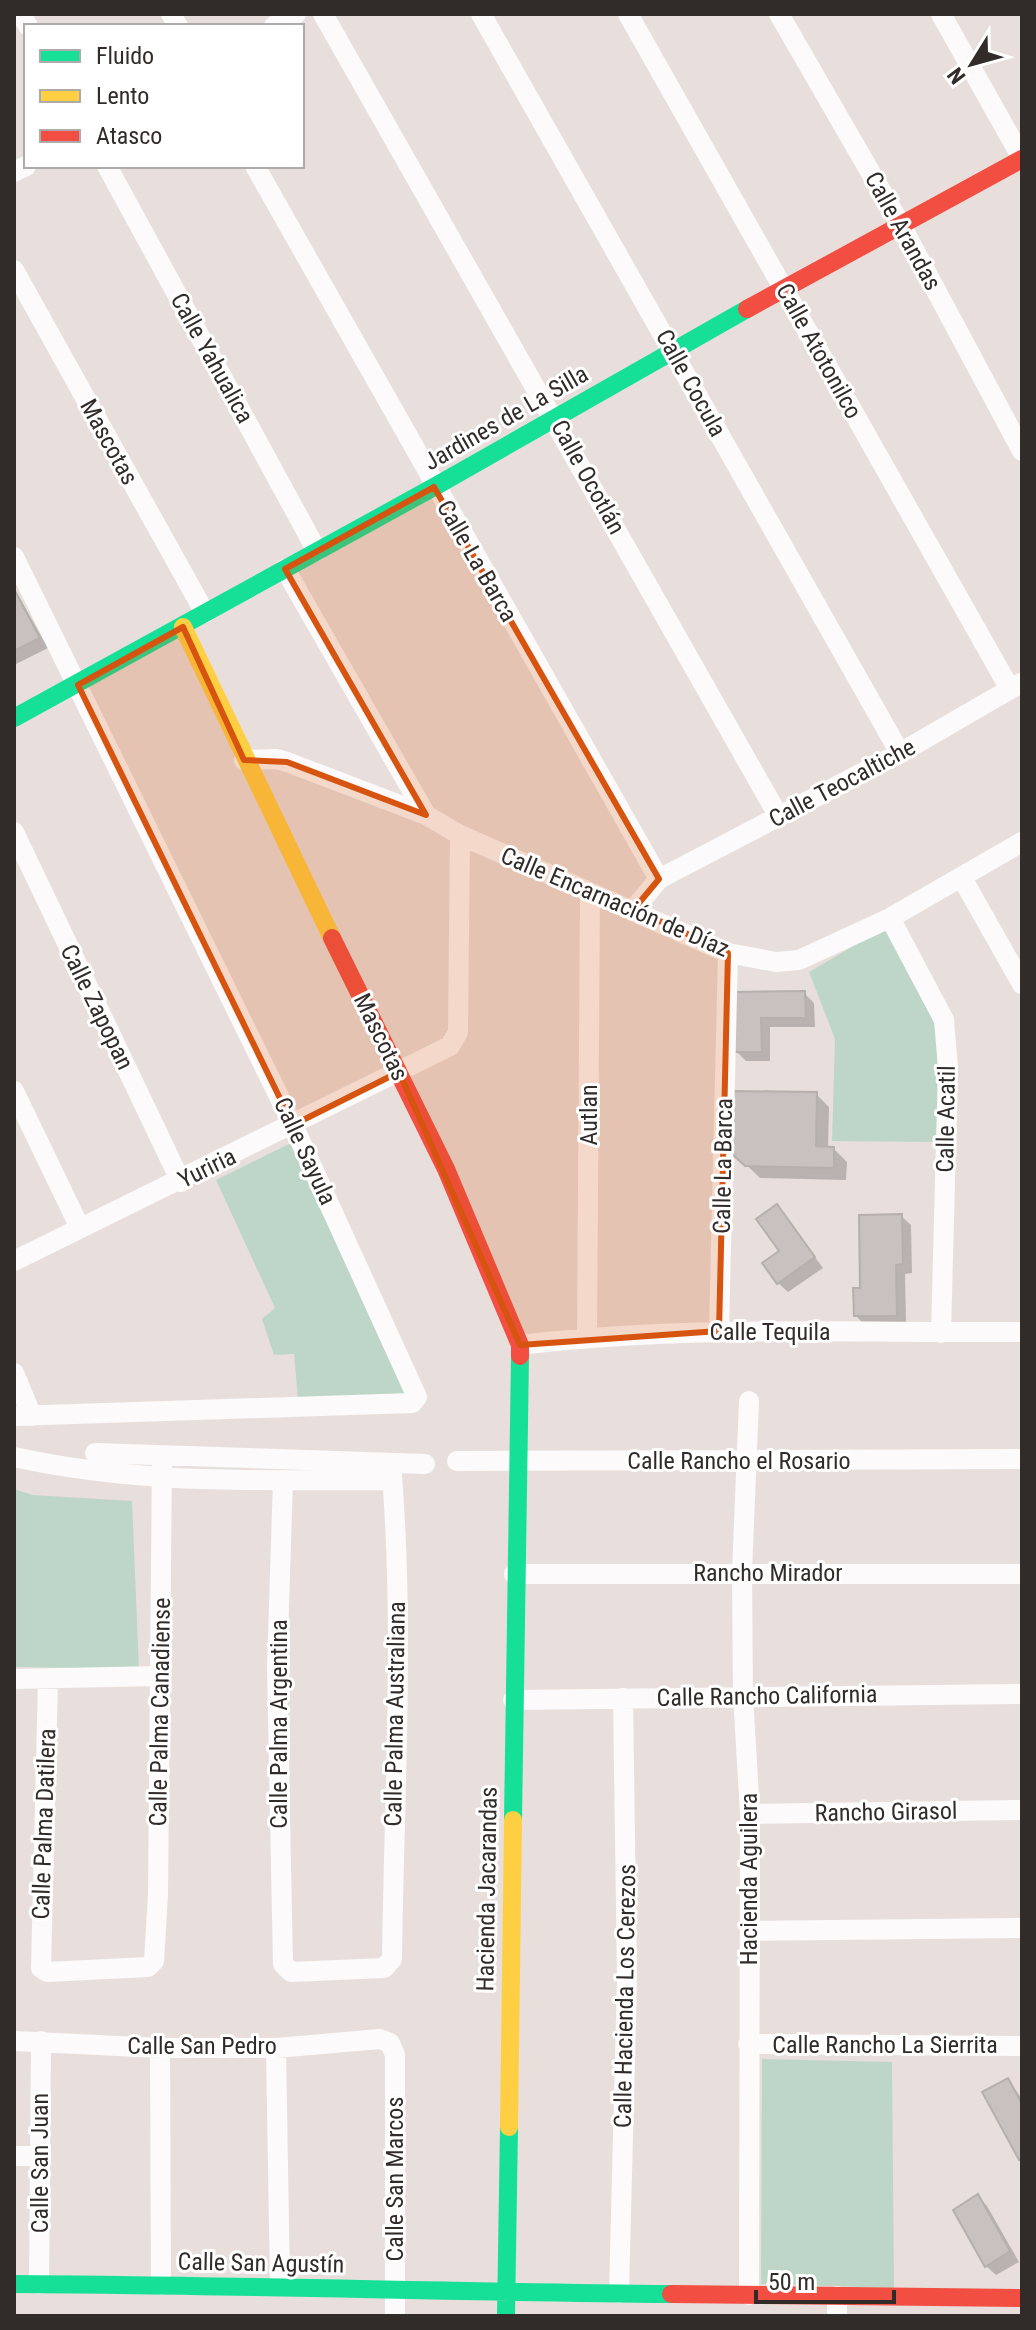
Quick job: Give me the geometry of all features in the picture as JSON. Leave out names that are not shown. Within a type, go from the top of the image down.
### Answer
[{"type":"street","points":[[278,24],[296,14]]},
{"type":"street","name":"Calle Ocotlán","points":[[323,14],[779,817]]},
{"type":"street","name":"Calle Cocula","points":[[481,14],[900,753]]},
{"type":"street","name":"Calle Atotonilco","points":[[628,14],[785,291],[1016,685]]},
{"type":"street","name":"Calle Arandas","points":[[779,14],[902,227],[1022,451]]},
{"type":"street","points":[[941,14],[1022,158]]},
{"type":"street","name":"Jardines de La Silla","points":[[14,718],[434,487],[672,349],[785,291],[1022,158]]},
{"type":"street","name":"Calle Yahualica","points":[[108,168],[317,551]]},
{"type":"street","name":"Calle La Barca","points":[[256,168],[434,487],[659,879]]},
{"type":"street","name":"Mascotas","points":[[14,270],[205,613]]},
{"type":"street","name":"Calle Sayula","points":[[14,557],[293,1125],[417,1392],[417,1400],[412,1403],[23,1416]]},
{"type":"street","points":[[285,569],[426,815]]},
{"type":"street","name":"Mascotas","points":[[183,627],[244,760],[399,1072],[496,1280],[520,1345],[519,1462]]},
{"type":"street","name":"Calle Teocaltiche","points":[[659,879],[900,753],[1016,685]]},
{"type":"street","name":"Calle Encarnación de Díaz","points":[[244,760],[276,759],[287,762],[426,815],[460,835],[728,953],[776,962],[799,960],[890,918],[1022,842]]},
{"type":"street","name":"Calle Zapopan","points":[[14,832],[181,1182]]},
{"type":"street","points":[[399,1072],[450,1046],[458,1032],[460,835]]},
{"type":"street","points":[[962,878],[1022,984]]},
{"type":"street","points":[[634,909],[659,879]]},
{"type":"street","name":"Autlan","points":[[587,1337],[590,894]]},
{"type":"street","name":"Calle Acatil","points":[[890,918],[944,1020],[948,1068],[941,1333]]},
{"type":"street","name":"Calle La Barca","points":[[719,1331],[728,953]]},
{"type":"street","name":"Yuriria","points":[[14,1261],[181,1182],[399,1072]]},
{"type":"street","points":[[14,1091],[80,1228]]},
{"type":"street","name":"Calle Tequila","points":[[520,1345],[587,1337],[719,1331],[1022,1332]]},
{"type":"street","points":[[14,1373],[23,1416]]},
{"type":"street","name":"Hacienda Aguilera","points":[[749,1401],[744,1462],[742,1572],[743,1695],[750,1814],[749,2295]]},
{"type":"street","points":[[95,1453],[392,1472]]},
{"type":"street","points":[[14,1457],[85,1472],[163,1480],[283,1480],[392,1472],[425,1464]]},
{"type":"street","name":"Calle Palma Canadiense","points":[[41,1968],[47,1972],[152,1966],[158,1895],[162,1457]]},
{"type":"street","name":"Calle Rancho el Rosario","points":[[457,1461],[1022,1459]]},
{"type":"street","name":"Hacienda Jacarandas","points":[[506,2316],[514,1574],[519,1462]]},
{"type":"street","name":"Calle Palma Australiana","points":[[284,1967],[291,1972],[384,1968],[390,1964],[396,1593],[392,1472]]},
{"type":"street","name":"Calle Palma Argentina","points":[[283,1480],[277,1668],[280,1923],[284,1967]]},
{"type":"street","name":"Rancho Mirador","points":[[514,1574],[1022,1574]]},
{"type":"street","points":[[14,1679],[159,1676]]},
{"type":"street","name":"Calle Palma Datilera","points":[[41,1968],[48,1679]]},
{"type":"street","name":"Calle Rancho California","points":[[513,1700],[1022,1694]]},
{"type":"street","name":"Calle Hacienda Los Cerezos","points":[[619,2293],[627,1978],[623,1698]]},
{"type":"street","name":"Rancho Girasol","points":[[750,1814],[1022,1810]]},
{"type":"street","points":[[750,1931],[1022,1928]]},
{"type":"street","name":"Calle San Pedro","points":[[14,2041],[160,2048],[276,2048],[380,2039],[390,2043]]},
{"type":"street","name":"Calle San Juan","points":[[39,2284],[41,2041]]},
{"type":"street","name":"Calle San Marcos","points":[[390,2043],[395,2055],[395,2316]]},
{"type":"street","name":"Calle Rancho La Sierrita","points":[[748,2044],[1022,2046]]},
{"type":"street","points":[[160,2048],[161,2285]]},
{"type":"street","points":[[276,2048],[280,2285]]},
{"type":"street","points":[[14,2156],[40,2156]]},
{"type":"street","name":"Calle San Agustín","points":[[14,2284],[280,2285],[394,2291],[749,2295],[837,2306],[1022,2298]]},
{"type":"highlighted area","points":[[434,487],[659,879],[634,909],[728,953],[719,1331],[520,1345],[399,1072],[293,1125],[78,685],[183,627],[244,760],[287,762],[426,815],[285,569]]},
{"type":"green space","points":[[886,927],[937,1028],[938,1142],[832,1141],[835,1039],[809,972]]},
{"type":"green space","points":[[293,1142],[407,1397],[298,1399],[294,1354],[274,1355],[262,1319],[275,1308],[216,1180]]},
{"type":"green space","points":[[14,1489],[33,1495],[132,1501],[139,1669],[14,1667]]},
{"type":"green space","points":[[762,2059],[892,2062],[894,2288],[761,2284]]},
{"type":"building","points":[[14,589],[40,638],[14,651]]},
{"type":"building","points":[[805,991],[806,1018],[761,1018],[762,1052],[734,1052],[733,992]]},
{"type":"building","points":[[732,1091],[817,1092],[816,1146],[834,1147],[834,1168],[745,1166],[732,1154]]},
{"type":"building","points":[[777,1204],[815,1257],[777,1284],[762,1263],[779,1251],[756,1219]]},
{"type":"building","points":[[902,1214],[903,1264],[896,1265],[897,1316],[854,1316],[853,1288],[860,1288],[859,1215]]},
{"type":"building","points":[[1008,2078],[1022,2104],[1022,2158],[1019,2160],[982,2092]]},
{"type":"building","points":[[978,2194],[1010,2251],[985,2267],[953,2210]]},
{"type":"traffic: fast","points":[[14,718],[434,487],[747,309]]},
{"type":"traffic: fast","points":[[513,1820],[520,1356]]},
{"type":"traffic: fast","points":[[506,2316],[509,2127]]},
{"type":"traffic: fast","points":[[14,2284],[671,2294]]},
{"type":"traffic: slow","points":[[183,627],[332,938]]},
{"type":"traffic: slow","points":[[509,2127],[513,1820]]},
{"type":"traffic: jam","points":[[747,309],[1022,159]]},
{"type":"traffic: jam","points":[[332,938],[446,1169],[520,1345],[520,1356]]},
{"type":"traffic: jam","points":[[671,2294],[1022,2298]]}]
